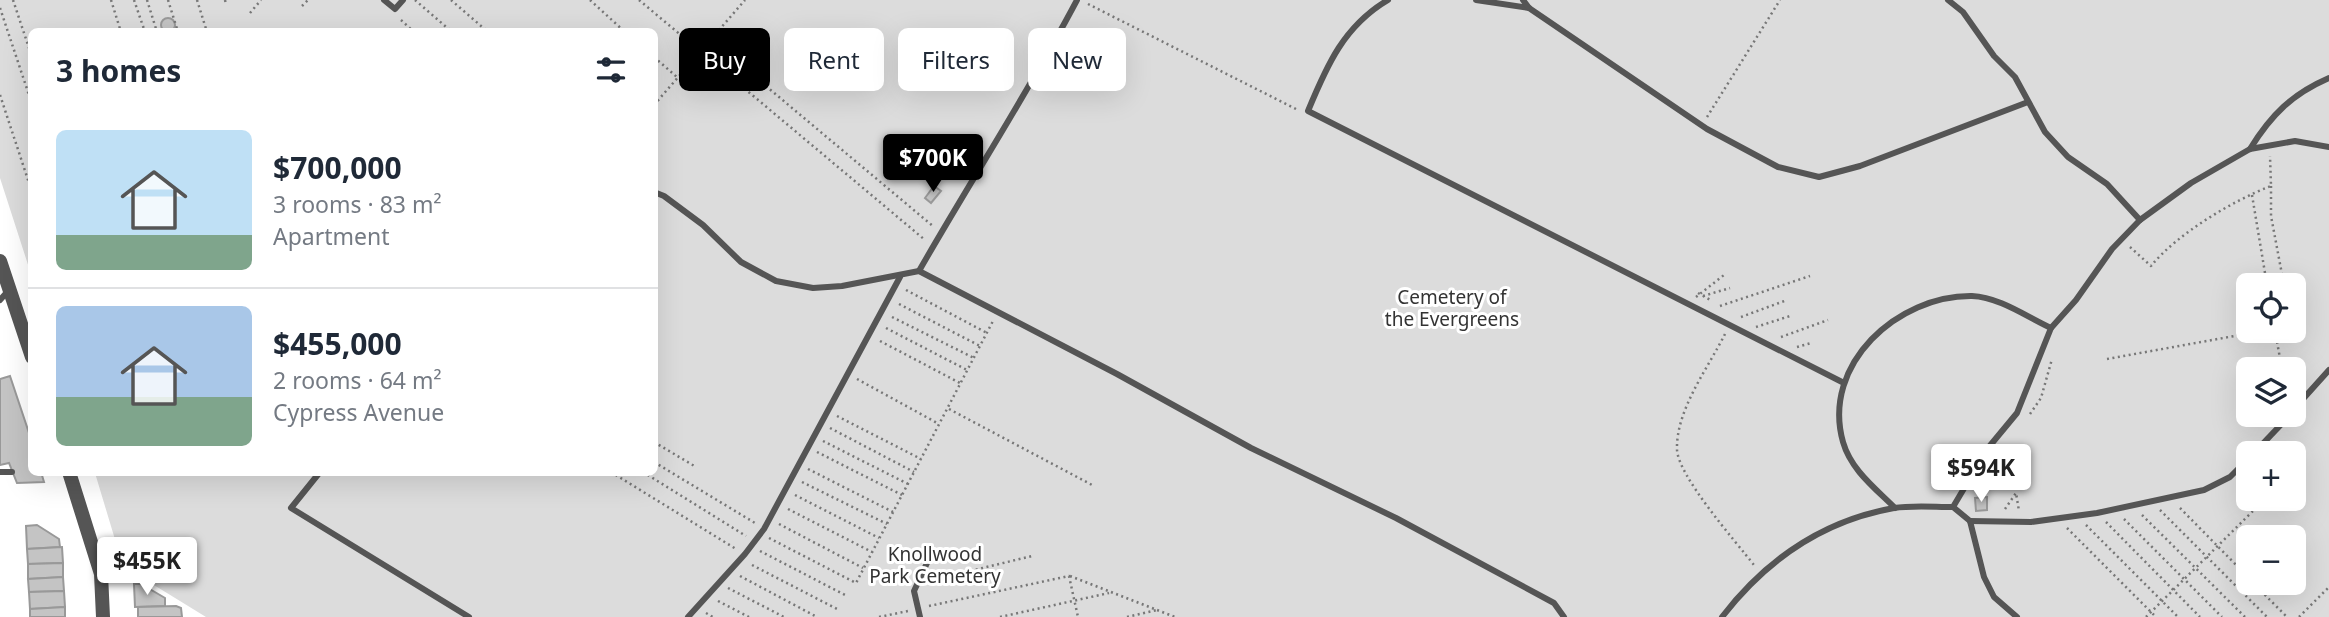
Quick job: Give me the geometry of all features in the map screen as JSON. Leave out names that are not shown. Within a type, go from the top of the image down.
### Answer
[{"type":"street","points":[[0,261],[5,295],[28,349]]},
{"type":"street","points":[[70,476],[101,574],[103,617]]},
{"type":"lane","points":[[384,0],[396,9],[403,0]]},
{"type":"lane","points":[[658,194],[703,225],[741,262],[776,281],[822,287],[900,277],[919,271],[1034,82],[1078,0]]},
{"type":"lane","points":[[1388,0],[1365,14],[1342,42],[1323,75],[1308,111],[1844,383]]},
{"type":"lane","points":[[1476,0],[1529,8]]},
{"type":"lane","points":[[1524,0],[1529,8],[1702,125],[1778,167],[1819,177],[1860,166],[2028,102]]},
{"type":"lane","points":[[1948,0],[1963,12],[1994,56],[2015,76],[2045,132],[2068,158],[2107,184],[2140,220]]},
{"type":"lane","points":[[2250,149],[2267,122],[2288,100],[2329,78]]},
{"type":"lane","points":[[1952,507],[1988,448],[2017,413],[2051,328],[2076,300],[2112,249],[2140,220],[2191,183],[2250,149],[2295,141],[2329,147]]},
{"type":"lane","points":[[919,271],[1251,448],[1408,525],[1554,603],[1564,617]]},
{"type":"lane","points":[[688,617],[745,554],[764,528],[900,277]]},
{"type":"lane","points":[[1895,508],[1854,468],[1843,443],[1838,416],[1844,383],[1854,361],[1874,335],[1898,317],[1935,299],[1975,296],[2001,304],[2051,328]]},
{"type":"lane","points":[[2306,396],[2329,370]]},
{"type":"lane","points":[[2265,441],[2279,427]]},
{"type":"lane","points":[[1722,617],[1760,573],[1808,537],[1895,508],[1952,507],[1970,521],[2020,522],[2077,516],[2204,490],[2236,471]]},
{"type":"lane","points":[[0,472],[12,472]]},
{"type":"lane","points":[[317,476],[291,508],[468,617]]},
{"type":"lane","points":[[1970,521],[1984,577],[1994,597],[2017,617]]},
{"type":"lane","points":[[920,617],[914,591],[927,563]]},
{"type":"path","points":[[13,0],[28,45]]},
{"type":"path","points":[[111,0],[120,28]]},
{"type":"path","points":[[134,0],[144,28]]},
{"type":"path","points":[[147,0],[156,28]]},
{"type":"path","points":[[168,0],[177,28]]},
{"type":"path","points":[[197,0],[206,28]]},
{"type":"path","points":[[250,13],[261,0]]},
{"type":"path","points":[[302,6],[308,0]]},
{"type":"path","points":[[415,0],[447,28]]},
{"type":"path","points":[[451,0],[483,28]]},
{"type":"path","points":[[590,0],[621,28]]},
{"type":"path","points":[[639,0],[679,34]]},
{"type":"path","points":[[721,28],[745,0]]},
{"type":"path","points":[[1078,0],[1293,109],[1308,111]]},
{"type":"path","points":[[1702,125],[1780,0]]},
{"type":"path","points":[[0,8],[28,92]]},
{"type":"path","points":[[393,13],[410,28]]},
{"type":"path","points":[[658,61],[678,78],[658,100]]},
{"type":"path","points":[[770,90],[941,233]]},
{"type":"path","points":[[748,91],[933,246]]},
{"type":"path","points":[[0,95],[28,180]]},
{"type":"path","points":[[2264,156],[2270,154],[2271,216],[2282,273]]},
{"type":"path","points":[[2126,247],[2128,245],[2151,266],[2195,229],[2252,194],[2271,186]]},
{"type":"path","points":[[2252,194],[2265,273]]},
{"type":"path","points":[[1712,301],[1698,293],[1724,275]]},
{"type":"path","points":[[1703,312],[1810,276]]},
{"type":"path","points":[[903,288],[987,333]]},
{"type":"path","points":[[1703,296],[1730,288]]},
{"type":"path","points":[[1760,573],[1684,471],[1677,450],[1683,416],[1727,324],[1787,300]]},
{"type":"path","points":[[895,302],[980,345]]},
{"type":"path","points":[[767,537],[856,583],[998,312]]},
{"type":"path","points":[[888,314],[974,358]]},
{"type":"path","points":[[1741,331],[1790,316]]},
{"type":"path","points":[[1764,343],[1828,320]]},
{"type":"path","points":[[882,326],[967,370]]},
{"type":"path","points":[[2107,359],[2236,336]]},
{"type":"path","points":[[875,339],[960,383]]},
{"type":"path","points":[[854,377],[939,424]]},
{"type":"path","points":[[947,409],[1094,486]]},
{"type":"path","points":[[834,414],[921,459]]},
{"type":"path","points":[[827,426],[914,472]]},
{"type":"path","points":[[813,435],[908,484]]},
{"type":"path","points":[[658,444],[696,467]]},
{"type":"path","points":[[807,447],[902,495]]},
{"type":"path","points":[[658,464],[764,528]]},
{"type":"path","points":[[798,464],[893,512]]},
{"type":"path","points":[[618,476],[745,554]]},
{"type":"path","points":[[649,476],[755,542]]},
{"type":"path","points":[[791,477],[887,524]]},
{"type":"path","points":[[784,489],[879,538]]},
{"type":"path","points":[[2003,512],[2016,493],[2020,522]]},
{"type":"path","points":[[776,503],[872,552]]},
{"type":"path","points":[[2132,505],[2245,617]]},
{"type":"path","points":[[2179,506],[2236,565]]},
{"type":"path","points":[[2158,508],[2267,617]]},
{"type":"path","points":[[2115,509],[2222,617]]},
{"type":"path","points":[[2146,617],[2253,511]]},
{"type":"path","points":[[2097,513],[2200,617]]},
{"type":"path","points":[[2077,516],[2178,617]]},
{"type":"path","points":[[2057,518],[2156,617]]},
{"type":"path","points":[[776,523],[863,569]]},
{"type":"path","points":[[758,550],[847,596]]},
{"type":"path","points":[[918,583],[1032,556]]},
{"type":"path","points":[[748,563],[839,610]]},
{"type":"path","points":[[738,576],[817,617]]},
{"type":"path","points":[[1069,576],[1078,617]]},
{"type":"path","points":[[879,617],[1069,576],[1175,617]]},
{"type":"path","points":[[726,587],[784,617]]},
{"type":"path","points":[[2299,617],[2329,587]]},
{"type":"path","points":[[1000,617],[1109,593]]},
{"type":"path","points":[[2265,595],[2287,617]]},
{"type":"path","points":[[715,600],[749,617]]},
{"type":"path","points":[[1126,617],[1160,610]]},
{"type":"path","points":[[703,612],[713,617]]},
{"type":"green space","name":"Cemetery of the Evergreens","points":[[0,0],[2329,0],[2329,617],[206,617],[123,566],[96,476],[658,476],[658,28],[28,28],[28,265],[0,178]]},
{"type":"building","points":[[163,20],[173,20],[174,28],[162,28]]},
{"type":"building","points":[[934,186],[941,191],[931,203],[925,198]]},
{"type":"building","points":[[10,376],[28,430],[28,476],[42,476],[44,482],[17,483],[9,463],[0,465],[0,379]]},
{"type":"building","points":[[1987,497],[1987,510],[1976,511],[1975,498]]},
{"type":"building","points":[[37,525],[59,539],[60,547],[27,549],[26,526]]},
{"type":"building","points":[[62,547],[63,563],[28,564],[27,549]]},
{"type":"building","points":[[63,563],[63,577],[28,579],[28,564]]},
{"type":"building","points":[[63,577],[64,591],[29,592],[28,579]]},
{"type":"building","points":[[134,584],[141,584],[165,598],[165,606],[135,607]]},
{"type":"building","points":[[64,591],[65,607],[30,609],[29,592]]},
{"type":"building","points":[[65,607],[65,617],[30,617],[30,609]]},
{"type":"building","points":[[138,607],[181,608],[182,617],[138,617]]},
{"type":"park label","name":"Knollwood Park Cemetery","points":[[935,565]]}]
